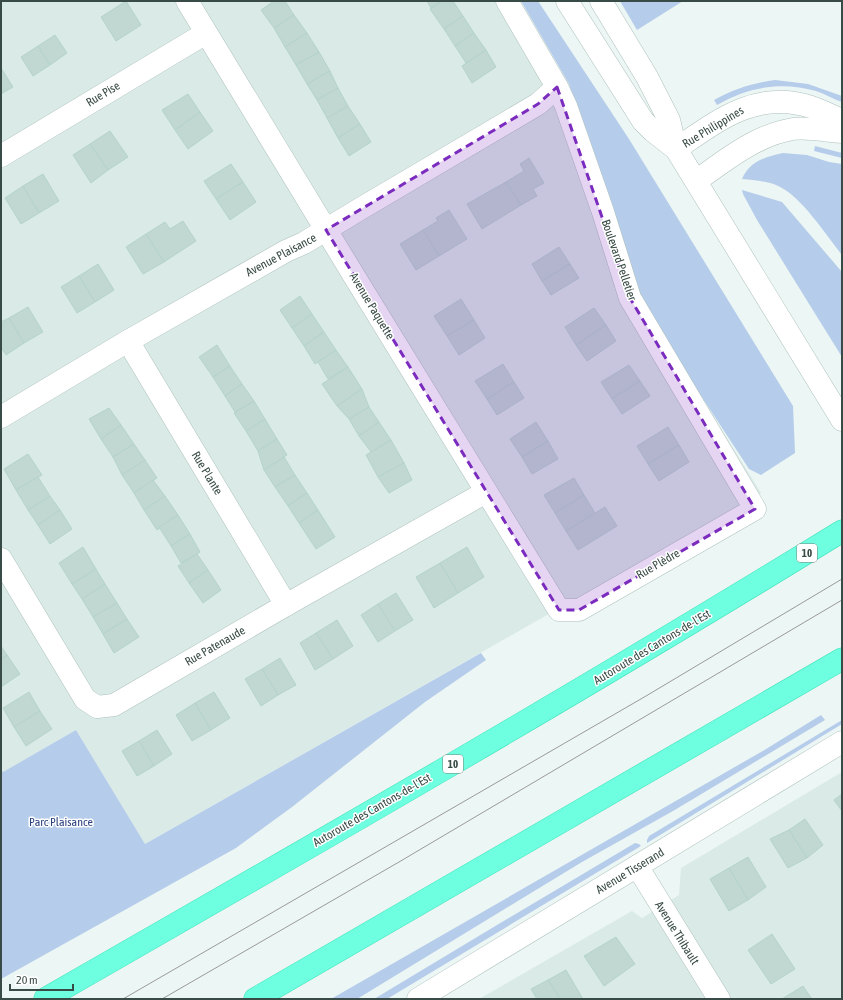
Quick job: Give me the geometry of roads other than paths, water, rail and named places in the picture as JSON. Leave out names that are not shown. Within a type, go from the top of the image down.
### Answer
[{"type":"highway","name":"Autoroute des Cantons-de-l'Est","points":[[45,999],[583,688],[668,638],[842,531]]},
{"type":"highway","points":[[255,999],[842,659]]},
{"type":"street","name":"Avenue Paquette","points":[[187,1],[559,610]]},
{"type":"street","name":"Boulevard Pelletier","points":[[507,1],[557,87],[566,106],[603,212],[630,298],[755,509]]},
{"type":"street","points":[[568,1],[643,121],[652,131],[676,149]]},
{"type":"street","points":[[601,1],[647,77],[669,120],[676,149],[842,420]]},
{"type":"street","name":"Rue Pise","points":[[1,156],[206,33]]},
{"type":"street","name":"Avenue Plaisance","points":[[1,417],[128,341],[286,251],[304,244],[360,209],[538,104],[557,87]]},
{"type":"street","name":"Rue Philippines","points":[[676,149],[732,113],[751,105],[766,102],[788,102],[810,107],[842,120]]},
{"type":"street","points":[[696,181],[757,141],[774,133],[794,129],[842,132]]},
{"type":"street","name":"Rue Plante","points":[[128,341],[286,605]]},
{"type":"street","name":"Rue Patenaude","points":[[1,559],[85,699],[97,707],[114,705],[286,605],[486,492]]},
{"type":"street","name":"Rue Plèdre","points":[[559,610],[580,610],[755,509]]},
{"type":"street","name":"Avenue Tisserand","points":[[418,999],[842,742]]},
{"type":"street","name":"Avenue Thibault","points":[[637,866],[719,999]]},
{"type":"tram line","points":[[123,999],[646,696],[842,579]]},
{"type":"tram line","points":[[162,999],[399,862],[842,600]]},
{"type":"park label","name":"Parc Plaisance","points":[[61,822]]}]
